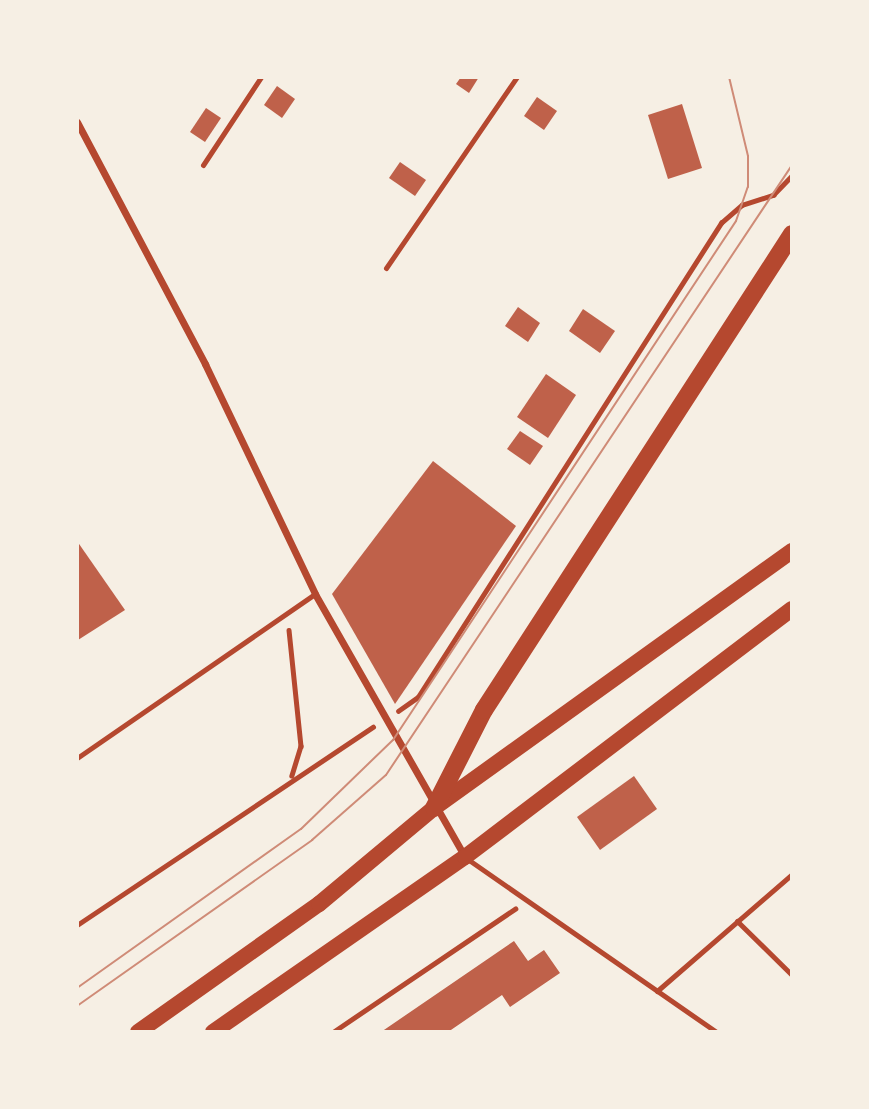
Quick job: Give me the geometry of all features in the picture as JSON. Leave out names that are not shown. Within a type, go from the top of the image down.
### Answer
[{"type":"highway","points":[[434,808],[484,710],[792,233]]},
{"type":"main road","points":[[138,1032],[320,904],[434,808],[792,551]]},
{"type":"main road","points":[[214,1032],[465,857],[792,609]]},
{"type":"street","points":[[77,122],[205,364],[316,594],[383,721],[465,857]]},
{"type":"lane","points":[[203,166],[261,77]]},
{"type":"lane","points":[[386,268],[517,77]]},
{"type":"lane","points":[[77,758],[287,611],[316,594]]},
{"type":"lane","points":[[465,857],[716,1032]]},
{"type":"lane","points":[[657,991],[792,874]]},
{"type":"lane","points":[[737,921],[792,975]]},
{"type":"path","points":[[77,925],[292,776],[418,697],[721,223],[742,205],[773,195],[792,175]]},
{"type":"path","points":[[287,611],[301,746],[292,776]]},
{"type":"path","points":[[333,1032],[527,901]]},
{"type":"building","points":[[461,77],[479,77],[469,93],[456,84]]},
{"type":"building","points":[[277,86],[295,99],[282,118],[264,105]]},
{"type":"building","points":[[537,97],[557,111],[544,130],[524,116]]},
{"type":"building","points":[[682,104],[702,168],[668,179],[648,115]]},
{"type":"building","points":[[206,108],[221,118],[205,142],[190,132]]},
{"type":"building","points":[[400,162],[426,180],[415,196],[389,178]]},
{"type":"building","points":[[518,307],[540,323],[528,342],[505,326]]},
{"type":"building","points":[[583,309],[615,331],[600,353],[569,331]]},
{"type":"building","points":[[546,374],[576,395],[548,438],[517,417]]},
{"type":"building","points":[[520,431],[543,446],[530,465],[507,449]]},
{"type":"building","points":[[433,461],[516,526],[395,704],[332,594]]},
{"type":"building","points":[[77,541],[125,610],[78,640],[77,639]]},
{"type":"building","points":[[634,776],[657,809],[600,850],[577,817]]},
{"type":"building","points":[[514,941],[528,961],[544,950],[560,973],[510,1007],[502,995],[448,1032],[381,1032]]},
{"type":"tram line","points":[[77,988],[301,829],[393,740],[736,221],[748,187],[748,156],[729,77]]},
{"type":"tram line","points":[[77,1006],[312,840],[386,775],[792,165]]}]
